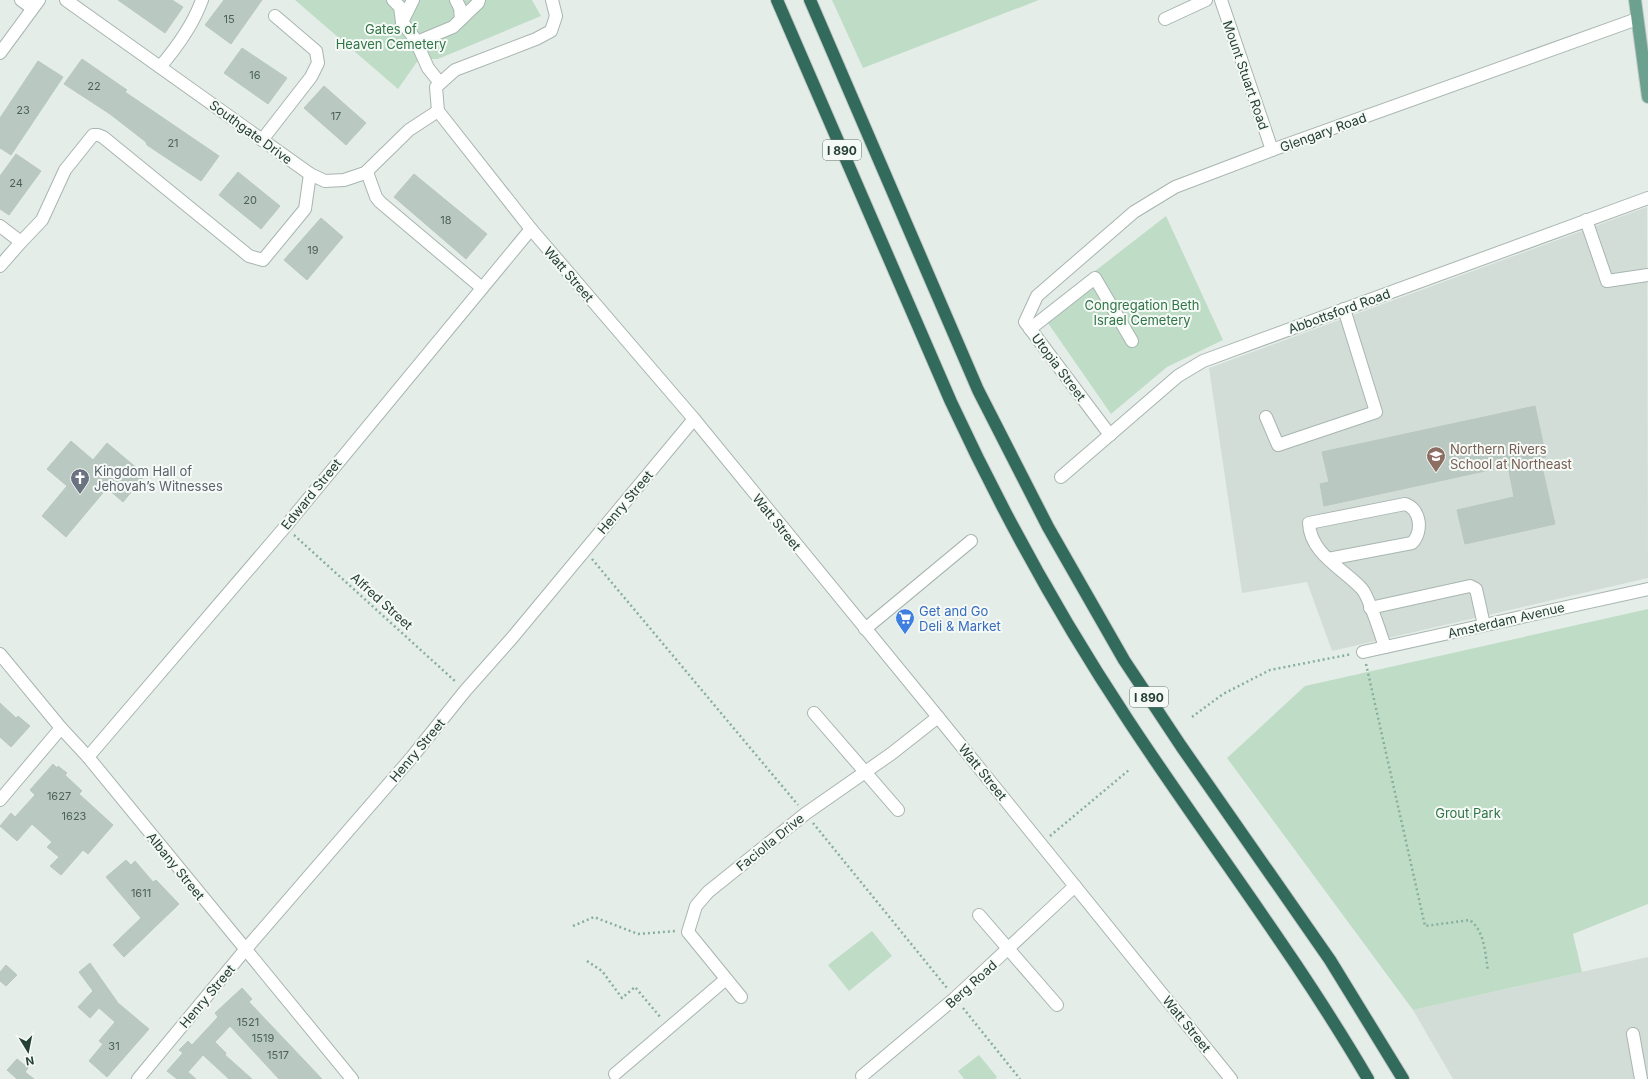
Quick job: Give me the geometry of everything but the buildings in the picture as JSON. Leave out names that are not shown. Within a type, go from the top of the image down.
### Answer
[{"type":"highway","name":"I 890","points":[[777,0],[951,402],[983,469],[1025,548],[1099,676],[1156,763],[1305,977],[1368,1079]]},
{"type":"highway","name":"I 890","points":[[810,0],[978,390],[1044,521],[1124,660],[1181,746],[1330,960],[1403,1079]]},
{"type":"main road","points":[[1635,0],[1648,95]]},
{"type":"street","points":[[0,53],[36,4],[21,0]]},
{"type":"street","name":"Southgate Drive","points":[[66,0],[310,174],[324,181],[344,180],[366,172],[409,130],[438,111]]},
{"type":"street","points":[[160,67],[189,29],[197,15],[202,0]]},
{"type":"street","points":[[393,0],[400,7],[402,22],[417,42],[428,68],[440,83]]},
{"type":"street","points":[[402,22],[413,0]]},
{"type":"street","points":[[456,0],[460,8],[461,19]]},
{"type":"street","points":[[417,42],[453,27],[478,3],[479,0]]},
{"type":"street","points":[[438,111],[436,87],[455,70],[536,39],[551,31],[556,16],[552,0]]},
{"type":"street","points":[[1165,19],[1206,0]]},
{"type":"street","name":"Mount Stuart Road","points":[[1221,0],[1272,150]]},
{"type":"street","points":[[262,140],[311,77],[318,62],[316,52],[275,16]]},
{"type":"street","name":"Glengary Road","points":[[1037,296],[1139,208],[1175,187],[1272,150],[1637,20]]},
{"type":"street","name":"Watt Street","points":[[438,111],[531,229],[694,419],[1042,843],[1230,1079]]},
{"type":"street","points":[[0,266],[42,220],[65,170],[93,136],[98,135],[103,137],[249,256],[263,260],[305,209],[310,174]]},
{"type":"street","points":[[366,172],[376,197],[380,202],[482,288]]},
{"type":"street","name":"Abbottsford Road","points":[[1061,477],[1178,376],[1203,361],[1648,198]]},
{"type":"street","points":[[1586,220],[1607,281],[1648,275]]},
{"type":"street","points":[[0,226],[21,242]]},
{"type":"street","name":"Edward Street","points":[[88,757],[284,527],[531,229]]},
{"type":"street","points":[[1030,329],[1096,278],[1132,341]]},
{"type":"street","name":"Utopia Street","points":[[1037,296],[1025,322],[1110,434]]},
{"type":"street","points":[[1266,417],[1278,445],[1376,412],[1344,309]]},
{"type":"street","name":"Henry Street","points":[[138,1079],[245,950],[412,757],[465,691],[512,638],[694,419]]},
{"type":"street","points":[[1328,559],[1412,543],[1417,538],[1420,531],[1416,512],[1410,506],[1405,504],[1309,523],[1310,535],[1328,559],[1363,590],[1385,647]]},
{"type":"street","points":[[865,629],[971,542]]},
{"type":"street","points":[[1370,608],[1470,586],[1476,589],[1484,625]]},
{"type":"street","name":"Amsterdam Avenue","points":[[1363,652],[1648,588]]},
{"type":"street","name":"Albany Street","points":[[0,654],[61,728],[88,757],[352,1079]]},
{"type":"street","points":[[814,713],[898,810]]},
{"type":"street","name":"Faciolla Drive","points":[[688,932],[696,906],[708,892],[805,814],[891,754],[938,717]]},
{"type":"street","points":[[0,800],[61,728]]},
{"type":"street","name":"Berg Road","points":[[862,1076],[955,998],[1075,886]]},
{"type":"street","points":[[979,915],[1057,1005]]},
{"type":"street","points":[[688,932],[741,997]]},
{"type":"street","points":[[615,1074],[726,979]]},
{"type":"street","points":[[1633,1034],[1641,1079]]},
{"type":"path","name":"Alfred Street","points":[[284,527],[465,691]]},
{"type":"path","points":[[1192,718],[1223,694],[1270,670],[1363,652],[1425,926],[1470,920],[1476,926],[1482,938],[1488,971]]},
{"type":"path","points":[[1042,843],[1129,770]]},
{"type":"path","points":[[573,926],[594,917],[638,934],[674,931],[688,932]]},
{"type":"path","points":[[587,961],[602,971],[622,998],[635,987],[669,1027]]},
{"type":"shaded area","name":"Northern Rivers School at Northeast","points":[[1647,207],[1648,578],[1332,651],[1307,582],[1242,593],[1209,368]]},
{"type":"shaded area","points":[[1648,957],[1648,1079],[1453,1079],[1413,1010]]},
{"type":"green space","name":"Gates of Heaven Cemetery","points":[[295,0],[532,0],[541,16],[438,59],[419,59],[398,89]]},
{"type":"green space","points":[[832,0],[1039,0],[863,68]]},
{"type":"green space","name":"Congregation Beth Israel Cemetery","points":[[1166,216],[1223,340],[1167,367],[1111,414],[1041,313]]},
{"type":"green space","name":"Grout Park","points":[[1648,609],[1648,904],[1573,934],[1582,972],[1413,1010],[1227,758],[1305,686]]},
{"type":"green space","points":[[872,931],[892,956],[849,991],[828,965]]},
{"type":"green space","points":[[979,1055],[997,1077],[995,1079],[964,1079],[958,1071]]},
{"type":"place","name":"Northern Rivers School at Northeast","points":[[1436,473]]},
{"type":"place","name":"Kingdom Hall of Jehovah’s Witnesses","points":[[80,495]]},
{"type":"place","name":"Get and Go Deli & Market","points":[[905,635]]}]
